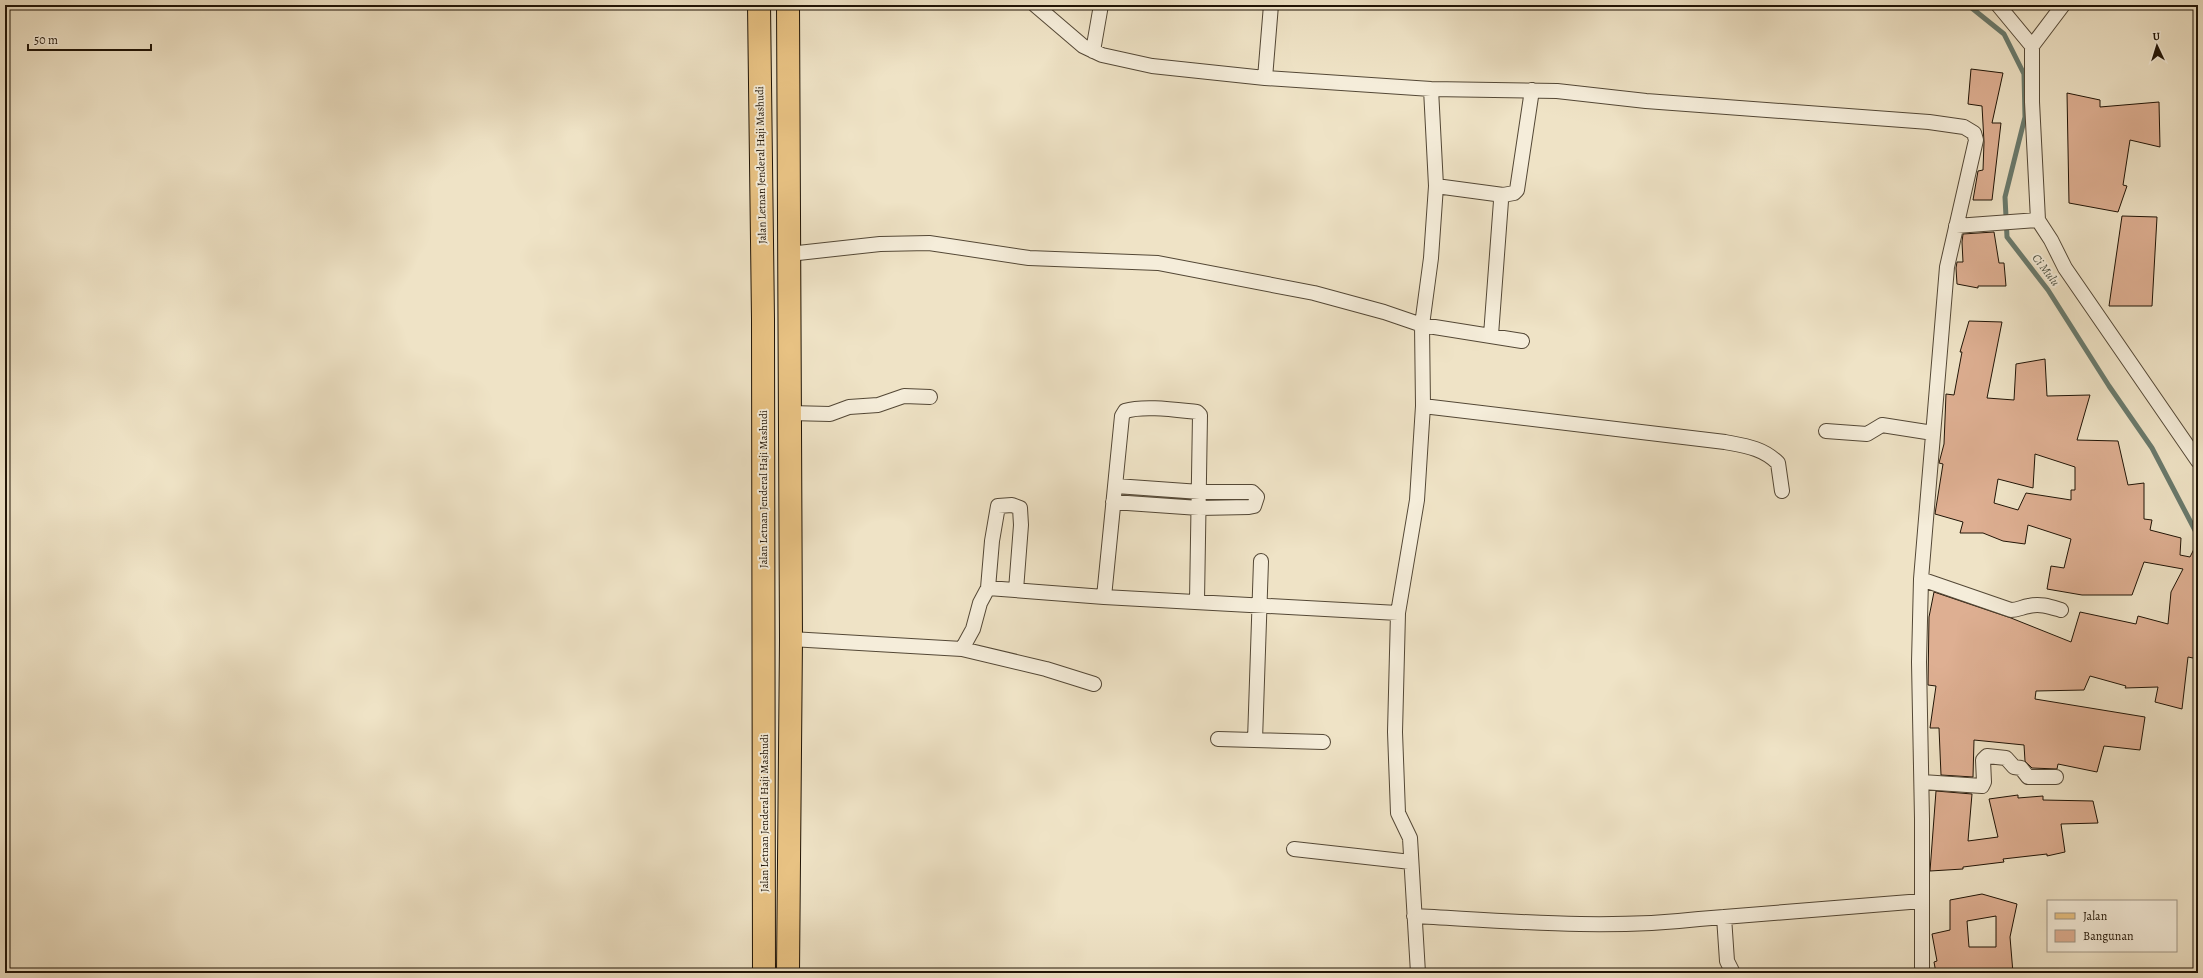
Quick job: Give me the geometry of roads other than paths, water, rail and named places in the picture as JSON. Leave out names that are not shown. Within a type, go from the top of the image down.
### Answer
[{"type":"main road","name":"Jalan Letnan Jenderal Haji Mashudi","points":[[759,5],[763,318],[764,973]]},
{"type":"main road","points":[[788,5],[791,639],[788,973]]},
{"type":"street","points":[[1035,5],[1083,46],[1093,51],[1124,61],[1152,66],[1265,78],[1431,89],[1532,90],[1646,101],[1929,122],[1964,127],[1974,133],[1976,140],[1947,267],[1921,579],[1919,662],[1922,782],[1922,973]]},
{"type":"street","points":[[1093,51],[1101,5]]},
{"type":"street","points":[[1265,78],[1271,5]]},
{"type":"street","points":[[1998,5],[2032,46]]},
{"type":"street","points":[[2063,5],[2032,46],[2035,189],[2038,220],[2051,240],[2065,268],[2198,461]]},
{"type":"street","points":[[1418,973],[1410,838],[1398,813],[1395,732],[1398,613],[1417,500],[1423,406],[1422,324],[1431,258],[1436,186],[1431,89]]},
{"type":"street","points":[[1436,186],[1503,195],[1514,193],[1517,190],[1532,90]]},
{"type":"street","points":[[1491,335],[1503,195]]},
{"type":"street","points":[[1956,226],[2038,220]]},
{"type":"street","points":[[789,254],[880,244],[929,243],[1029,258],[1158,263],[1314,293],[1422,324],[1522,341]]},
{"type":"street","points":[[790,413],[830,414],[848,407],[878,404],[904,396],[930,397]]},
{"type":"street","points":[[1423,406],[1725,442],[1752,447],[1762,450],[1778,463],[1782,491]]},
{"type":"street","points":[[1104,597],[1121,423],[1125,411],[1145,409],[1194,411],[1200,414],[1201,422],[1197,601]]},
{"type":"street","points":[[1826,431],[1867,434],[1882,425],[1933,432]]},
{"type":"street","points":[[1113,502],[1199,508],[1249,507],[1254,506],[1257,497],[1252,492],[1200,492],[1116,486]]},
{"type":"street","points":[[962,649],[973,629],[980,602],[988,588],[992,541],[998,506],[1012,505],[1020,508],[1021,525],[1016,590]]},
{"type":"street","points":[[1255,740],[1261,561]]},
{"type":"street","points":[[1921,579],[2011,610],[2042,605],[2061,610]]},
{"type":"street","points":[[988,588],[1104,597],[1398,613]]},
{"type":"street","points":[[791,639],[962,649],[1046,669],[1094,684]]},
{"type":"street","points":[[1218,739],[1322,742]]},
{"type":"street","points":[[1922,782],[1982,786],[1984,782],[1983,760],[1987,756],[2006,758],[2014,767],[2022,768],[2028,776],[2056,777]]},
{"type":"street","points":[[1294,849],[1411,862]]},
{"type":"street","points":[[1414,916],[1599,925],[1672,923],[1724,917],[1922,902]]},
{"type":"street","points":[[1724,917],[1726,961],[1733,973]]},
{"type":"waterway","name":"Ci Mulu","points":[[1968,5],[2004,34],[2024,74],[2025,117],[2005,197],[2007,237],[2048,290],[2109,386],[2152,448],[2198,536]]}]
